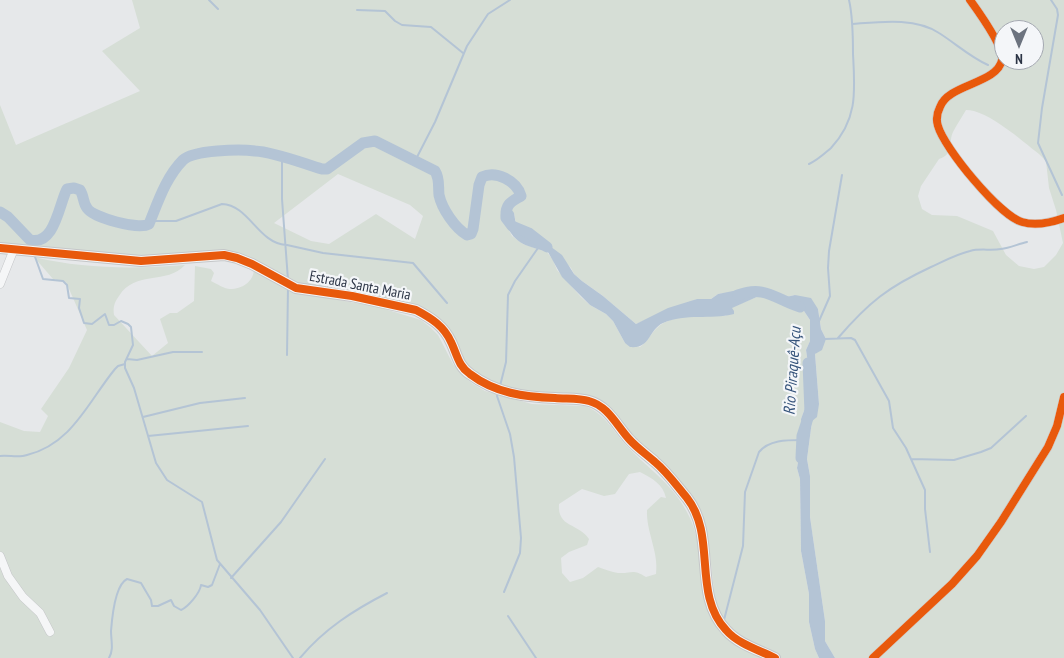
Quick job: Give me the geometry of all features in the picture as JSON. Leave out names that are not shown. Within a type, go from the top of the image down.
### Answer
[{"type":"street","points":[[970,0],[985,21],[1001,51],[1001,62],[984,79],[950,94],[942,102],[937,116],[940,132],[955,157],[1000,208],[1012,218],[1033,224],[1064,219]]},
{"type":"street","name":"Estrada Santa Maria","points":[[0,248],[141,261],[224,255],[237,258],[296,288],[360,298],[416,310],[437,323],[444,331],[459,364],[468,374],[502,391],[528,397],[590,401],[599,405],[608,412],[629,439],[666,473],[689,501],[702,533],[705,570],[712,607],[716,616],[726,630],[757,654],[775,658]]},
{"type":"street","points":[[0,284],[14,249]]},
{"type":"street","points":[[873,658],[952,584],[977,556],[1001,522],[1048,447],[1057,426],[1064,398]]},
{"type":"street","points":[[0,556],[12,582],[23,597],[40,613],[50,632]]},
{"type":"shaded area","points":[[132,0],[1064,0],[1064,658],[835,658],[825,641],[825,621],[810,517],[810,476],[807,459],[812,421],[819,404],[815,354],[826,339],[821,329],[818,309],[795,295],[786,297],[788,306],[804,311],[810,320],[810,341],[806,350],[808,363],[805,371],[810,378],[805,408],[801,419],[803,435],[797,468],[800,479],[801,551],[809,594],[809,622],[819,658],[781,658],[734,632],[722,617],[715,600],[708,537],[703,523],[645,451],[607,408],[575,397],[504,388],[469,369],[444,327],[380,298],[300,284],[254,260],[146,259],[0,245],[0,105],[16,145],[140,91],[102,51],[140,28]],"holes":[[[966,110],[975,111],[994,120],[1046,161],[1049,188],[1063,243],[1056,255],[1044,267],[1034,269],[1019,266],[1006,255],[993,231],[957,216],[932,215],[922,209],[918,196],[921,186],[939,159],[944,157],[949,151],[953,132]],[[338,174],[410,205],[423,216],[415,239],[376,214],[329,244],[311,241],[274,223]],[[514,213],[517,230],[521,234],[543,241],[571,268],[574,274],[636,324],[697,299],[711,299],[718,294],[748,290],[759,296],[730,308],[726,316],[690,316],[672,319],[656,329],[640,347],[625,343],[613,321],[581,297],[557,270],[547,252],[523,244],[512,236],[509,230]]]},
{"type":"shaded area","points":[[34,257],[90,266],[147,267],[185,265],[169,275],[134,283],[126,288],[115,303],[114,315],[152,356],[168,343],[160,319],[170,313],[177,313],[194,301],[195,266],[211,269],[214,273],[211,281],[230,289],[239,288],[246,284],[252,278],[254,270],[294,292],[378,307],[421,320],[438,335],[453,364],[462,375],[485,391],[532,404],[584,406],[597,412],[625,444],[669,487],[684,506],[690,518],[699,549],[705,598],[717,627],[739,647],[761,658],[0,658],[0,422],[24,431],[40,432],[48,416],[41,409],[69,368],[87,330],[66,282],[53,279]],"holes":[[[640,472],[660,485],[666,498],[661,497],[647,510],[648,526],[656,558],[656,574],[646,577],[635,572],[618,573],[598,567],[583,578],[570,582],[562,573],[561,558],[569,552],[587,545],[589,539],[580,530],[561,517],[559,504],[582,489],[604,496],[615,494],[629,474]]]},
{"type":"water","points":[[509,206],[514,213],[517,231],[543,241],[562,255],[574,274],[636,324],[668,308],[697,299],[711,299],[718,294],[748,290],[759,296],[732,308],[734,314],[716,317],[680,318],[663,323],[654,330],[642,345],[630,347],[625,343],[613,321],[606,314],[590,305],[562,277],[548,252],[518,241],[505,222]]},
{"type":"water","points":[[795,295],[811,298],[818,309],[821,329],[826,339],[822,350],[815,354],[819,404],[817,417],[812,421],[807,459],[810,476],[810,517],[825,621],[825,641],[835,658],[819,658],[815,649],[809,622],[809,594],[801,551],[800,479],[797,468],[803,435],[801,419],[805,408],[810,378],[805,372],[808,363],[806,350],[810,341],[810,320],[804,311],[788,306],[786,297]]},
{"type":"waterway","points":[[209,0],[218,9]]},
{"type":"waterway","points":[[415,161],[435,122],[467,46],[488,14],[510,0]]},
{"type":"waterway","points":[[809,164],[831,148],[840,137],[846,126],[853,104],[852,27],[849,0]]},
{"type":"waterway","points":[[1051,0],[1057,9],[1058,15],[1038,143],[1062,195]]},
{"type":"waterway","points":[[357,10],[385,11],[402,25],[431,27],[463,53]]},
{"type":"waterway","points":[[852,24],[897,22],[929,28],[988,65]]},
{"type":"waterway","name":"Rio Piraquê-Açu","points":[[0,212],[8,217],[30,240],[38,240],[45,237],[51,230],[67,189],[74,188],[80,190],[87,208],[98,216],[127,224],[144,225],[149,224],[163,190],[177,167],[183,160],[196,154],[217,151],[255,151],[271,153],[327,169],[363,143],[375,141],[435,171],[443,206],[454,223],[467,235],[471,234],[473,229],[479,185],[482,177],[493,175],[505,178],[515,186],[521,196],[508,206],[506,218],[512,226],[529,233],[547,247]]},
{"type":"waterway","points":[[282,158],[282,199],[288,280]]},
{"type":"waterway","points":[[819,321],[830,296],[829,251],[842,175]]},
{"type":"waterway","points":[[150,221],[176,221],[222,204],[231,206],[239,211],[268,238],[276,243],[286,245]]},
{"type":"waterway","name":"Rio Piraquê-Açu","points":[[32,241],[33,247]]},
{"type":"waterway","points":[[838,338],[880,296],[916,274],[965,252],[993,250],[1027,242]]},
{"type":"waterway","points":[[287,245],[323,253],[413,263],[447,303]]},
{"type":"waterway","points":[[500,386],[506,362],[508,295],[515,281],[538,248]]},
{"type":"waterway","points":[[34,254],[43,279],[63,281],[67,285],[69,298],[80,299],[79,308],[84,323],[92,324],[105,314],[109,325],[114,325],[121,321],[131,327],[133,345],[125,362],[125,368],[134,388],[156,463],[167,480],[202,502],[217,560],[260,610],[293,658]]},
{"type":"waterway","points":[[287,355],[288,287]]},
{"type":"waterway","name":"Rio Piraquê-Açu","points":[[738,295],[747,292],[763,292],[800,307]]},
{"type":"waterway","points":[[825,339],[851,338],[855,340],[889,401],[893,428],[906,448],[925,490],[925,509],[930,552]]},
{"type":"waterway","points":[[127,359],[137,360],[173,352],[202,352]]},
{"type":"waterway","name":"Rio Piraquê-Açu","points":[[801,458],[802,436],[810,412],[808,363]]},
{"type":"waterway","points":[[0,456],[24,456],[43,450],[56,442],[78,420],[115,369],[125,364]]},
{"type":"waterway","points":[[498,393],[497,396],[510,434],[514,457],[521,538],[520,553],[504,592]]},
{"type":"waterway","points":[[143,417],[200,403],[245,398]]},
{"type":"waterway","points":[[911,459],[954,460],[981,452],[991,448],[1026,416]]},
{"type":"waterway","points":[[148,436],[248,426]]},
{"type":"waterway","points":[[724,620],[743,546],[745,492],[759,452],[773,443],[802,440]]},
{"type":"waterway","points":[[231,578],[281,522],[325,459]]},
{"type":"waterway","points":[[109,658],[112,648],[113,610],[123,582],[127,579],[141,583],[151,600],[152,606],[158,606],[171,600],[174,606],[181,610],[193,599],[201,585],[208,587],[212,585],[220,564]]},
{"type":"waterway","points":[[300,658],[329,629],[363,606],[387,593]]},
{"type":"waterway","points":[[508,616],[536,658]]},
{"type":"cycle path","points":[[970,0],[995,38],[1002,54],[1002,60],[998,68],[991,74],[952,93],[945,99],[940,107],[937,121],[942,136],[974,180],[1000,208],[1012,217],[1032,224],[1048,223],[1064,218]]},
{"type":"cycle path","points":[[0,248],[141,261],[224,255],[237,258],[296,288],[352,296],[416,310],[432,319],[445,331],[460,364],[466,371],[489,386],[521,395],[581,399],[602,407],[632,442],[668,475],[687,498],[696,513],[704,547],[710,600],[716,616],[726,630],[736,639],[775,658]]},
{"type":"cycle path","points":[[873,658],[952,584],[977,556],[1001,522],[1048,447],[1057,426],[1064,397]]}]
